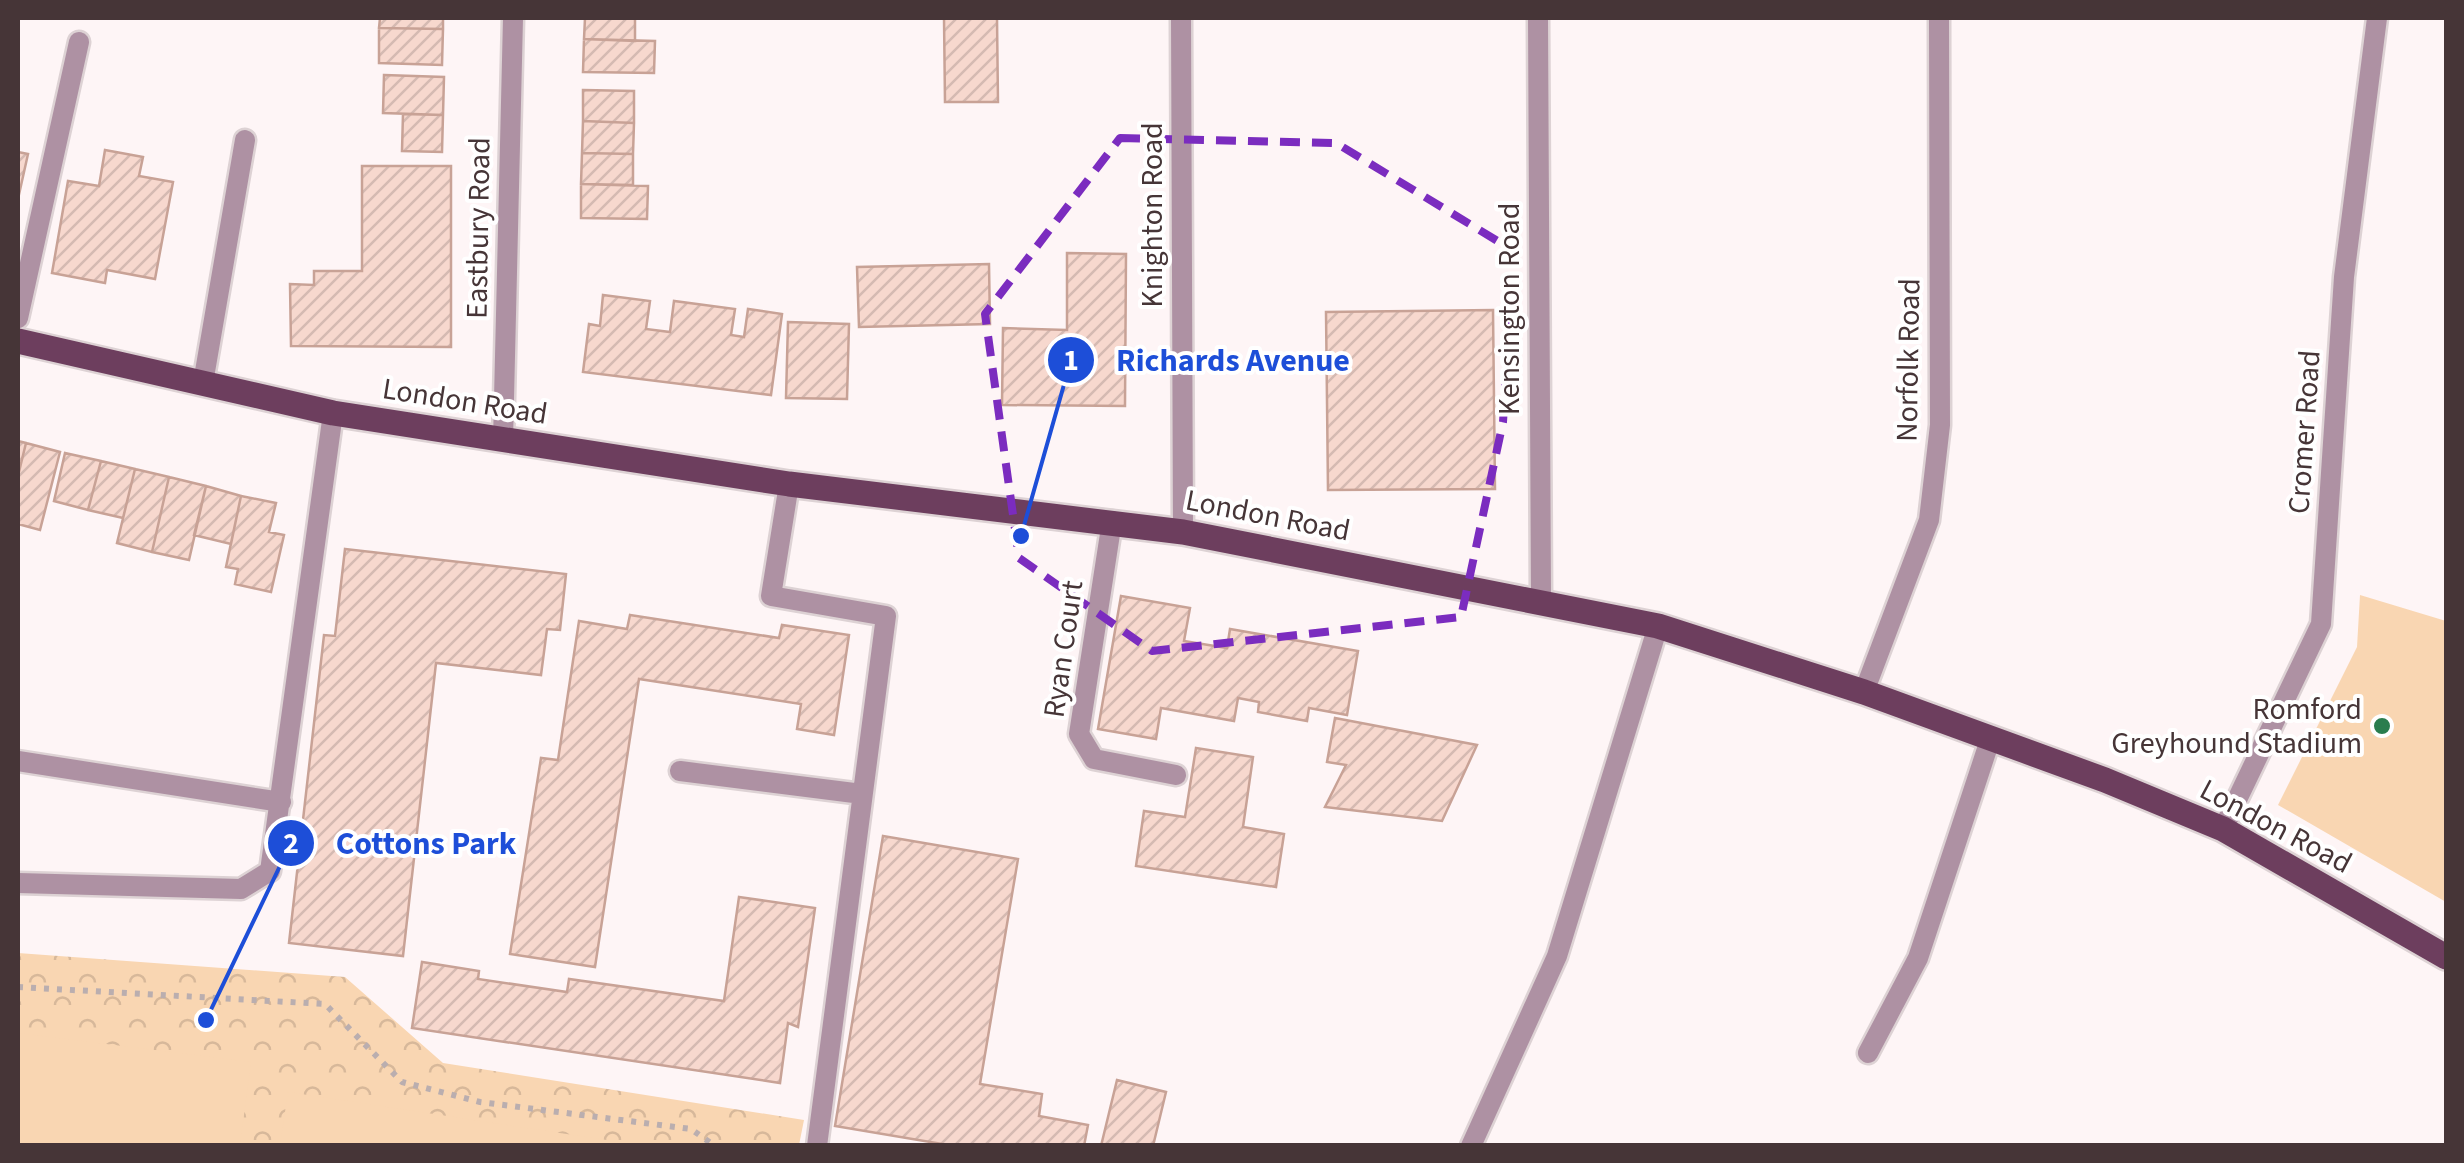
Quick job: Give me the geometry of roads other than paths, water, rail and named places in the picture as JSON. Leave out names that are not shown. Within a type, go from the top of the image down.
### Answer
[{"type":"main road","name":"London Road","points":[[18,341],[333,413],[789,484],[1183,532],[1658,626],[1991,737],[2222,830],[2446,957]]},
{"type":"street","name":"Eastbury Road","points":[[503,441],[513,18]]},
{"type":"street","name":"Knighton Road","points":[[1181,18],[1183,532]]},
{"type":"street","name":"Kensington Road","points":[[1538,18],[1541,600]]},
{"type":"street","name":"Norfolk Road","points":[[1864,692],[1929,520],[1940,425],[1939,18]]},
{"type":"street","name":"Cromer Road","points":[[2222,830],[2321,624],[2344,276],[2377,18]]},
{"type":"street","points":[[18,318],[79,42]]},
{"type":"street","points":[[203,383],[246,140]]},
{"type":"street","points":[[18,883],[241,890],[270,871],[333,413]]},
{"type":"street","points":[[789,484],[771,596],[886,616],[816,1146]]},
{"type":"street","name":"Ryan Court","points":[[1112,521],[1079,734],[1094,759],[1176,775]]},
{"type":"street","points":[[1471,1146],[1556,956],[1658,626]]},
{"type":"street","points":[[1868,1053],[1918,958],[1991,737]]},
{"type":"street","points":[[18,761],[280,802]]},
{"type":"street","points":[[680,771],[862,794]]},
{"type":"place","name":"Richards Avenue","points":[[1021,536]]},
{"type":"place","name":"Romford Greyhound Stadium","points":[[2382,726]]},
{"type":"place","name":"Cottons Park","points":[[206,1020]]}]
